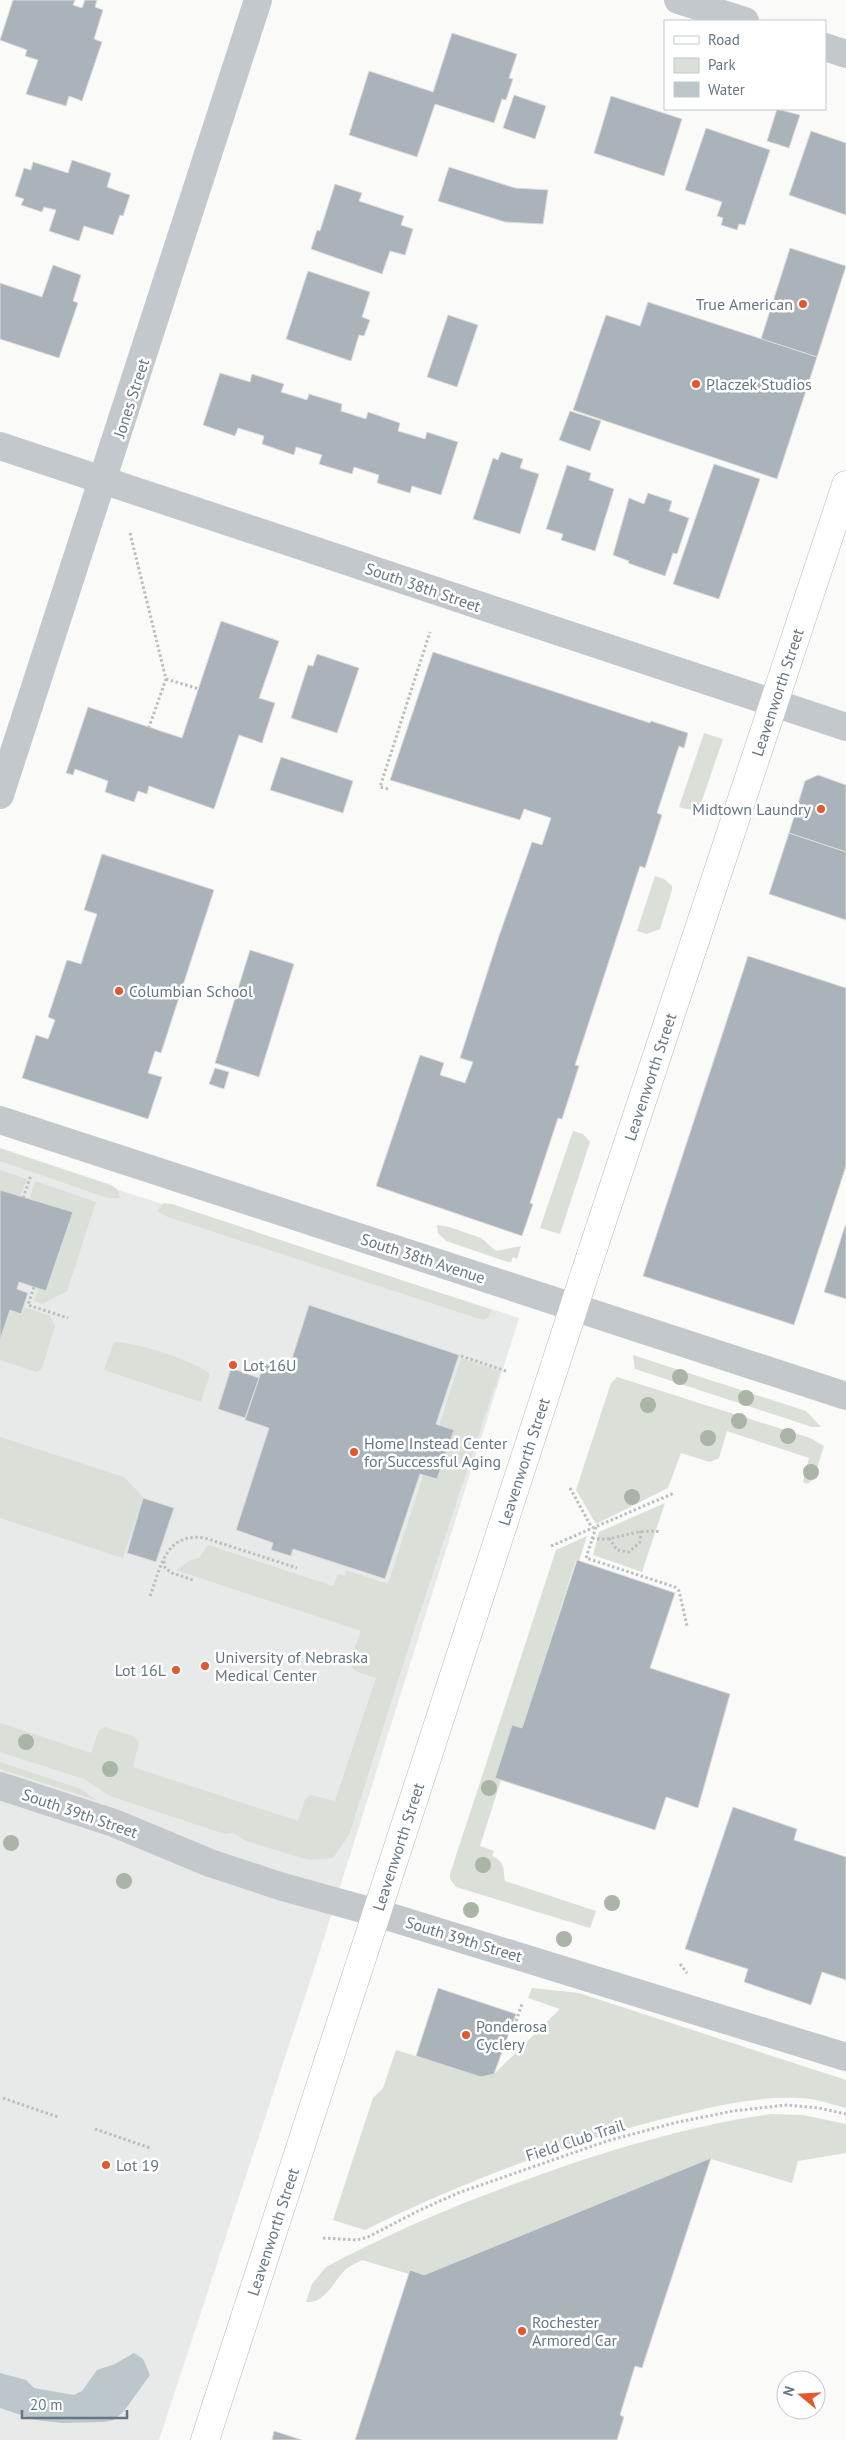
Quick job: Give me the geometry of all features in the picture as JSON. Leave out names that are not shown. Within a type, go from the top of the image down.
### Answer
[{"type":"main road","name":"Leavenworth Street","points":[[205,2440],[574,1308],[846,485]]},
{"type":"street","name":"Jones Street","points":[[0,795],[104,480],[258,0]]},
{"type":"street","points":[[678,0],[742,20]]},
{"type":"street","points":[[826,47],[846,54]]},
{"type":"street","name":"South 38th Street","points":[[0,446],[846,727]]},
{"type":"street","name":"South 38th Avenue","points":[[0,1120],[846,1396]]},
{"type":"street","name":"South 39th Street","points":[[0,1786],[114,1823],[194,1856],[259,1879],[333,1902],[377,1912],[846,2057]]},
{"type":"path","points":[[130,533],[166,678],[149,727]]},
{"type":"path","points":[[388,789],[380,787],[430,632]]},
{"type":"path","points":[[166,678],[199,689]]},
{"type":"path","points":[[23,1198],[31,1176]]},
{"type":"path","points":[[34,1287],[26,1304],[68,1318]]},
{"type":"path","points":[[461,1356],[506,1370]]},
{"type":"path","points":[[570,1488],[594,1527],[586,1558],[675,1587],[679,1591],[687,1626]]},
{"type":"path","points":[[552,1546],[674,1493]]},
{"type":"path","points":[[592,1538],[609,1538],[641,1530],[661,1532]]},
{"type":"path","points":[[609,1538],[617,1550],[629,1552],[637,1547],[640,1542],[641,1530]]},
{"type":"path","points":[[150,1596],[171,1545],[189,1537],[196,1537],[297,1568]]},
{"type":"path","points":[[164,1560],[165,1568],[172,1573],[193,1580]]},
{"type":"path","points":[[516,2021],[522,2004]]},
{"type":"path","points":[[4,2098],[58,2117]]},
{"type":"path","name":"Field Club Trail","points":[[323,2238],[357,2240],[368,2237],[458,2193],[607,2140],[674,2122],[734,2111],[787,2105],[820,2108],[846,2114]]},
{"type":"path","points":[[96,2130],[150,2148]]},
{"type":"shaded area","name":"University of Nebraska Medical Center","points":[[0,1152],[519,1318],[317,1960],[159,2440],[0,2440]]},
{"type":"green space","points":[[704,733],[723,739],[700,806],[692,809],[679,807]]},
{"type":"green space","points":[[655,876],[664,879],[672,886],[672,890],[660,929],[647,934],[637,931]]},
{"type":"green space","points":[[573,1131],[583,1134],[590,1142],[560,1234],[540,1228]]},
{"type":"green space","points":[[0,1148],[111,1185],[117,1189],[120,1198],[108,1198],[0,1161]]},
{"type":"green space","points":[[0,1170],[27,1179],[20,1196],[0,1190]]},
{"type":"green space","points":[[35,1181],[96,1202],[67,1291],[43,1304],[34,1301],[39,1289],[47,1291],[73,1212],[30,1198]]},
{"type":"green space","points":[[164,1203],[172,1204],[492,1310],[488,1318],[483,1320],[168,1217],[157,1211]]},
{"type":"green space","points":[[437,1225],[481,1238],[496,1251],[521,1246],[517,1259],[513,1257],[511,1262],[508,1262],[446,1241],[438,1233]]},
{"type":"green space","points":[[24,1307],[50,1316],[55,1326],[42,1368],[37,1372],[0,1360],[0,1340],[10,1310],[21,1314]]},
{"type":"green space","points":[[114,1342],[136,1345],[164,1353],[201,1368],[210,1374],[201,1402],[104,1370]]},
{"type":"green space","points":[[633,1355],[806,1411],[821,1427],[812,1427],[635,1369]]},
{"type":"green space","points":[[461,1358],[500,1371],[415,1627],[349,1835],[333,1858],[309,1860],[246,1841],[233,1833],[225,1834],[110,1796],[84,1779],[0,1752],[0,1723],[91,1753],[99,1730],[105,1727],[133,1736],[139,1742],[133,1767],[298,1821],[305,1800],[310,1795],[335,1801],[376,1678],[356,1671],[351,1664],[361,1631],[176,1570],[191,1560],[199,1558],[208,1545],[333,1586],[338,1574],[345,1576],[346,1570],[388,1584]]},
{"type":"green space","points":[[617,1377],[810,1438],[824,1446],[813,1480],[807,1484],[803,1482],[809,1458],[727,1431],[719,1458],[710,1462],[681,1453],[668,1488],[596,1524],[576,1490],[611,1383]]},
{"type":"green space","points":[[0,1437],[124,1477],[143,1497],[123,1558],[0,1518]]},
{"type":"green space","points":[[665,1503],[642,1572],[593,1555],[599,1532]]},
{"type":"green space","points":[[587,1536],[579,1561],[576,1560],[522,1728],[501,1780],[480,1846],[494,1851],[492,1856],[502,1864],[505,1881],[596,1911],[590,1928],[456,1887],[450,1879],[450,1874],[556,1550]]},
{"type":"green space","points":[[0,1762],[81,1789],[96,1800],[0,1769]]},
{"type":"green space","points":[[532,1988],[579,1993],[846,2080],[846,2108],[804,2098],[764,2099],[713,2107],[625,2129],[548,2153],[437,2196],[365,2230],[333,2220],[373,2098],[383,2088],[396,2050],[481,2077],[494,2074],[560,2009],[528,1998]]},
{"type":"green space","points":[[771,2114],[803,2115],[846,2124],[846,2153],[798,2161],[792,2183],[711,2159],[424,2275],[410,2270],[409,2274],[362,2260],[345,2270],[324,2296],[313,2302],[306,2302],[312,2284],[326,2267],[401,2230],[452,2208],[531,2178],[649,2140],[709,2125]]},
{"type":"water","points":[[134,2353],[143,2359],[150,2375],[124,2411],[114,2420],[62,2423],[36,2420],[0,2408],[0,2373],[26,2380],[34,2388],[74,2395],[82,2391],[97,2370],[115,2364]]},
{"type":"building","points":[[13,0],[75,0],[73,5],[82,8],[85,0],[97,0],[95,7],[103,10],[94,39],[102,42],[82,101],[69,96],[66,106],[26,94],[38,60],[25,56],[27,50],[0,40]]},
{"type":"building","points":[[452,33],[517,54],[509,78],[513,79],[506,100],[502,99],[494,123],[435,104],[417,157],[349,135],[369,71],[433,92]]},
{"type":"building","points":[[514,95],[546,106],[535,139],[503,128]]},
{"type":"building","points":[[611,96],[682,119],[664,176],[594,153]]},
{"type":"building","points":[[777,110],[800,115],[789,148],[767,141]]},
{"type":"building","points":[[706,128],[770,150],[745,225],[739,224],[737,230],[721,225],[723,218],[717,216],[722,202],[685,190]]},
{"type":"building","points":[[811,131],[846,143],[846,215],[789,195]]},
{"type":"building","points":[[72,160],[111,173],[107,187],[130,195],[123,216],[120,215],[113,235],[84,226],[79,241],[49,231],[56,210],[44,207],[42,212],[21,205],[24,199],[15,196],[24,168],[31,170],[33,162],[68,173]]},
{"type":"building","points":[[449,167],[515,188],[548,190],[543,224],[505,222],[438,201]]},
{"type":"building","points":[[335,184],[362,193],[359,201],[404,216],[401,225],[413,229],[405,255],[390,251],[382,274],[311,249],[317,230],[320,231]]},
{"type":"building","name":"True American","points":[[790,248],[846,266],[817,357],[761,339]]},
{"type":"building","points":[[53,265],[81,275],[73,301],[78,303],[59,358],[0,339],[0,283],[42,297]]},
{"type":"building","points":[[308,271],[370,292],[362,317],[370,320],[364,336],[359,335],[351,361],[286,339]]},
{"type":"building","name":"Placzek Studios","points":[[648,302],[817,357],[777,479],[573,410],[606,315],[640,326]]},
{"type":"building","points":[[448,315],[478,325],[457,387],[427,377]]},
{"type":"building","points":[[220,373],[250,382],[252,374],[284,384],[281,392],[307,400],[309,394],[342,404],[341,411],[366,419],[368,412],[400,423],[398,431],[425,439],[427,432],[458,442],[441,495],[412,486],[410,493],[377,483],[379,475],[354,467],[352,474],[319,464],[322,455],[296,447],[294,455],[262,444],[264,436],[238,428],[235,436],[203,425]]},
{"type":"building","points":[[570,411],[601,421],[590,451],[559,440]]},
{"type":"building","points":[[501,452],[523,459],[520,468],[539,474],[520,534],[473,519],[493,458],[498,460]]},
{"type":"building","points":[[714,464],[760,479],[719,599],[673,584]]},
{"type":"building","points":[[567,465],[591,473],[589,480],[614,489],[595,551],[561,540],[563,534],[546,529]]},
{"type":"building","points":[[648,493],[672,501],[669,511],[689,518],[677,554],[673,553],[665,576],[628,563],[629,561],[613,555],[629,498],[644,504]]},
{"type":"building","points":[[221,621],[279,641],[259,698],[275,703],[262,743],[239,735],[214,809],[149,786],[147,794],[138,791],[134,802],[105,792],[108,781],[75,769],[73,775],[66,773],[88,707],[182,738]]},
{"type":"building","points":[[433,652],[650,723],[651,721],[688,733],[684,748],[679,746],[657,813],[662,815],[645,868],[640,866],[575,1065],[579,1066],[562,1119],[558,1118],[530,1203],[533,1204],[522,1236],[376,1186],[420,1055],[444,1063],[440,1075],[465,1083],[473,1062],[460,1058],[499,936],[532,842],[542,845],[551,818],[524,809],[520,820],[390,780]]},
{"type":"building","points":[[317,654],[359,668],[337,733],[291,718],[308,665],[313,666]]},
{"type":"building","points":[[281,757],[353,781],[343,813],[270,790]]},
{"type":"building","name":"Midtown Laundry","points":[[818,775],[846,785],[846,852],[789,833],[805,781]]},
{"type":"building","points":[[789,833],[846,852],[846,920],[769,894]]},
{"type":"building","name":"Columbian School","points":[[102,854],[214,890],[161,1053],[155,1051],[148,1073],[162,1077],[148,1119],[22,1078],[36,1035],[48,1039],[55,1020],[48,1017],[67,960],[81,964],[97,914],[84,910]]},
{"type":"building","points":[[250,950],[294,964],[259,1077],[215,1063]]},
{"type":"building","points":[[748,956],[846,988],[846,1166],[794,1325],[643,1276]]},
{"type":"building","points":[[215,1068],[229,1072],[224,1089],[209,1084]]},
{"type":"building","points":[[0,1190],[73,1212],[46,1291],[19,1282],[17,1289],[28,1293],[21,1314],[10,1310],[0,1340]]},
{"type":"building","points":[[846,1226],[846,1299],[824,1292]]},
{"type":"building","name":"Home Instead Center for Successful Aging","points":[[309,1305],[459,1355],[436,1424],[454,1430],[437,1479],[420,1474],[385,1579],[293,1549],[291,1556],[271,1550],[273,1543],[236,1530],[269,1428],[245,1420],[264,1363],[288,1371]]},
{"type":"building","points":[[231,1368],[259,1378],[245,1418],[218,1409]]},
{"type":"building","points":[[143,1498],[174,1508],[156,1562],[127,1553]]},
{"type":"building","points":[[577,1560],[675,1593],[650,1668],[730,1694],[698,1808],[666,1797],[655,1830],[495,1778],[512,1725],[522,1728]]},
{"type":"building","points":[[733,1807],[797,1829],[794,1840],[846,1857],[846,1980],[822,1972],[811,2005],[744,1982],[748,1969],[685,1949]]},
{"type":"building","name":"Ponderosa Cyclery","points":[[438,1988],[516,2014],[494,2074],[481,2077],[416,2056]]},
{"type":"building","name":"Rochester Armored Car","points":[[711,2158],[642,2368],[635,2366],[620,2415],[624,2417],[617,2440],[355,2440],[410,2270],[424,2275]]},
{"type":"building","points":[[274,2431],[302,2440],[272,2440]]},
{"type":"place","name":"True American","points":[[803,304]]},
{"type":"place","name":"Placzek Studios","points":[[696,384]]},
{"type":"place","name":"Midtown Laundry","points":[[821,809]]},
{"type":"place","name":"Columbian School","points":[[119,991]]},
{"type":"place","name":"Lot 16U","points":[[233,1365]]},
{"type":"place","name":"Home Instead Center for Successful Aging","points":[[354,1452]]},
{"type":"place","name":"University of Nebraska Medical Center","points":[[205,1666]]},
{"type":"place","name":"Lot 16L","points":[[176,1670]]},
{"type":"place","name":"Ponderosa Cyclery","points":[[466,2035]]},
{"type":"place","name":"Lot 19","points":[[106,2165]]},
{"type":"place","name":"Rochester Armored Car","points":[[522,2331]]}]
